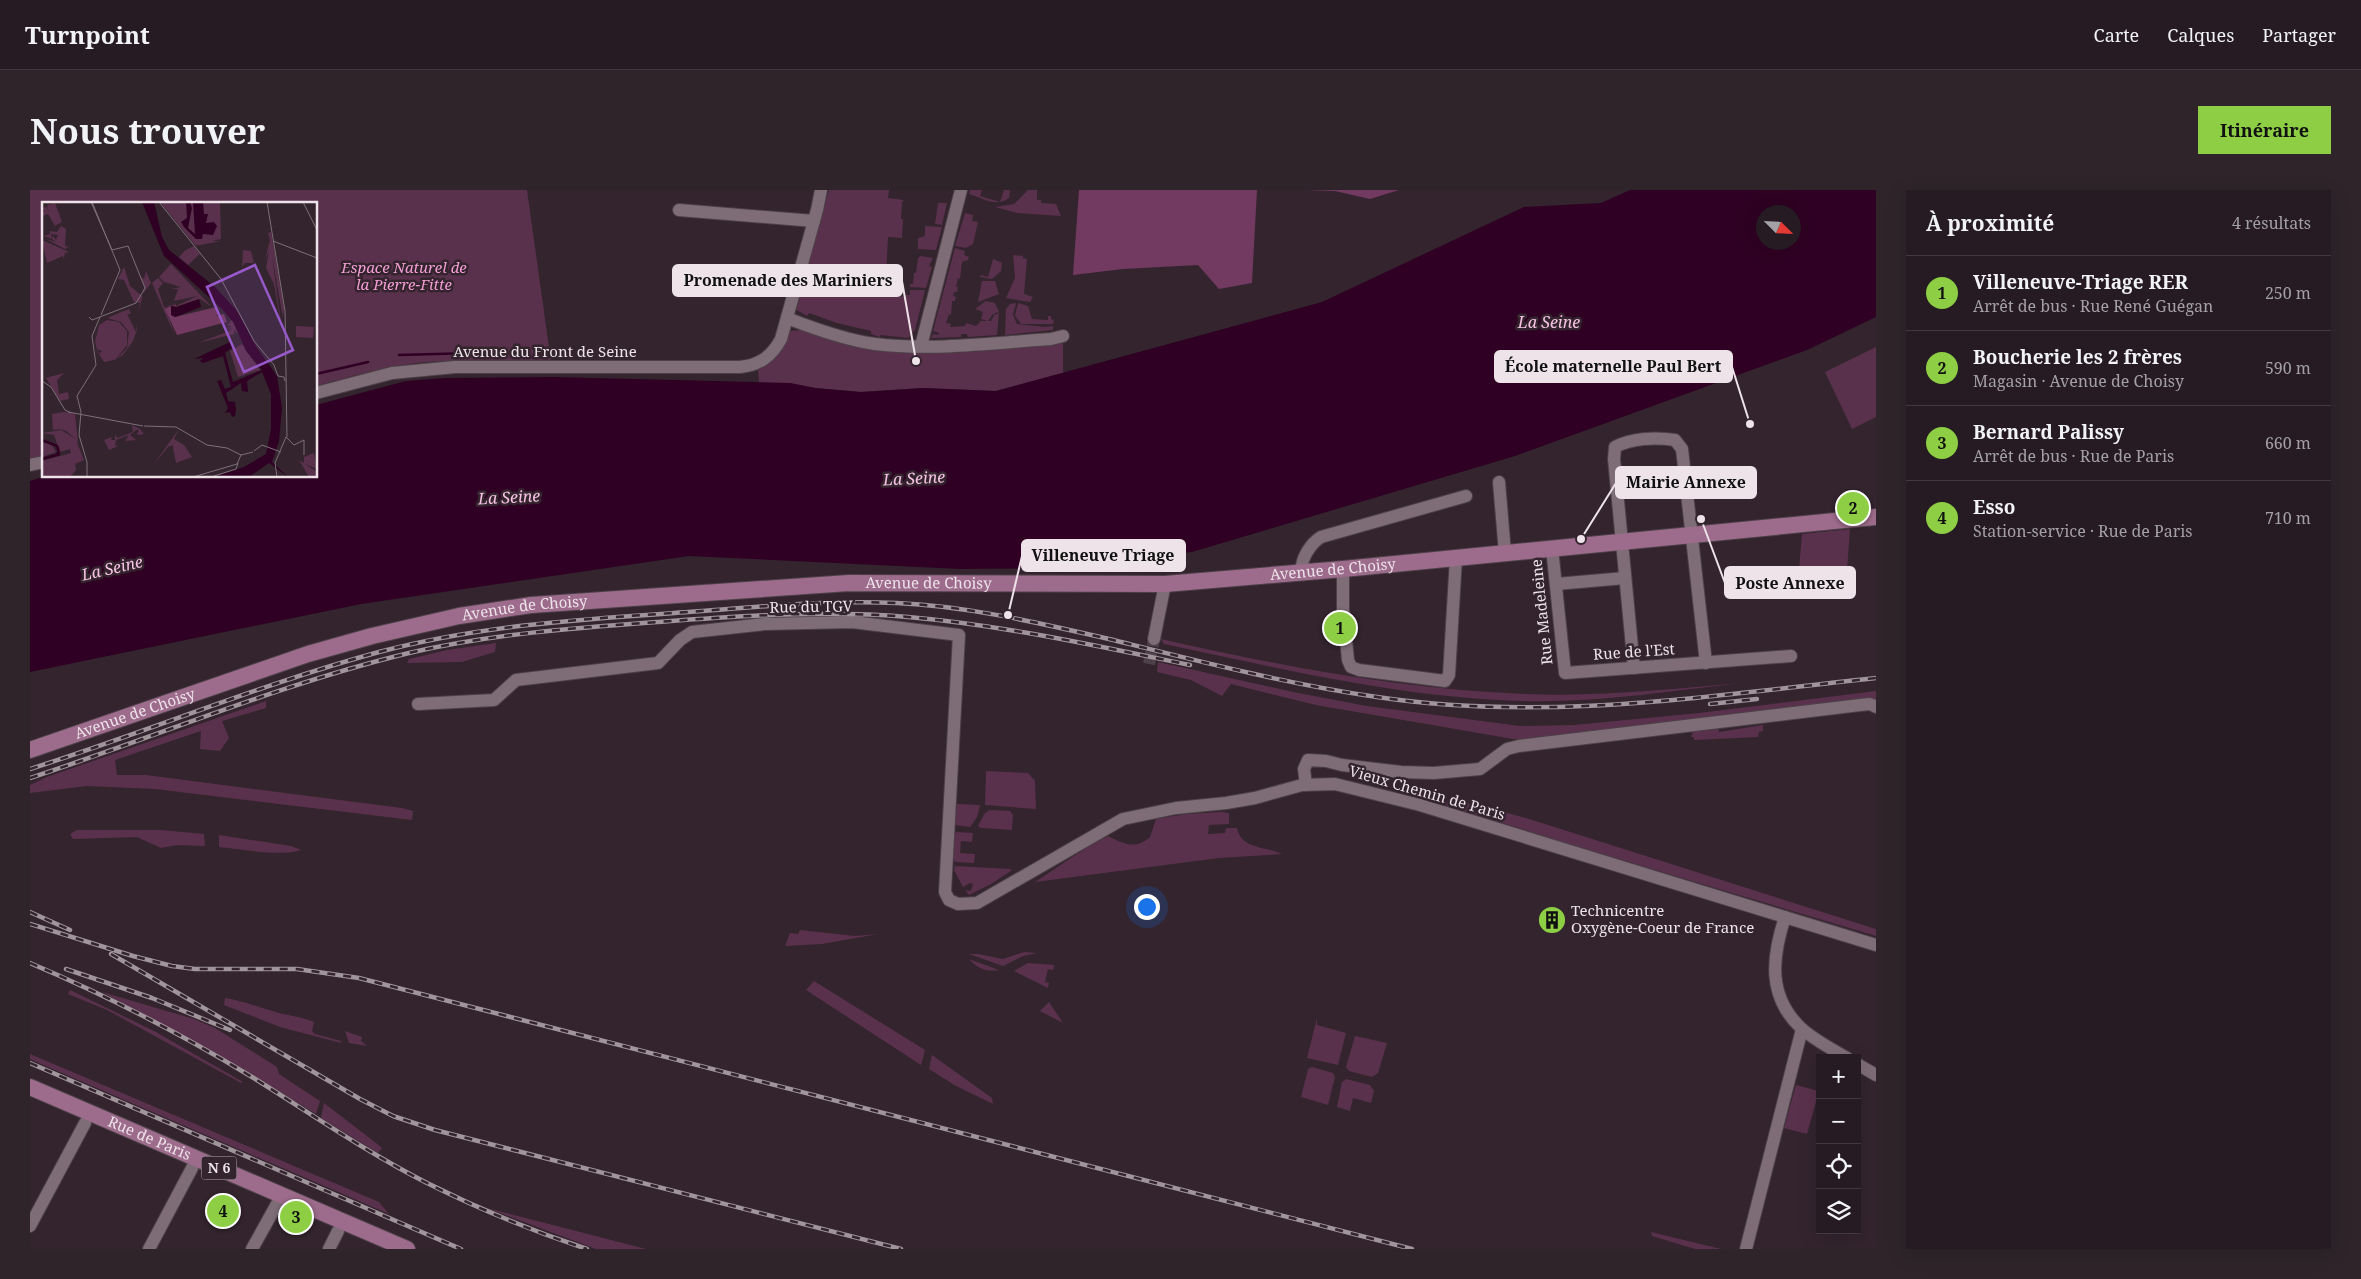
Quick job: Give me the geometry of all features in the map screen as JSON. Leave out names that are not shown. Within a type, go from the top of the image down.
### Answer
[{"type":"main road","name":"Avenue de Choisy","points":[[30,750],[308,654],[372,636],[496,610],[571,602],[820,584],[1165,584],[1343,569],[1876,517]]},
{"type":"main road","name":"Rue de Paris","points":[[30,1087],[407,1249]]},
{"type":"main road","name":"Rue de Paris","points":[[30,1099],[380,1249]]},
{"type":"street","points":[[821,190],[816,216],[787,318],[835,335],[874,344],[921,346],[1063,336]]},
{"type":"street","points":[[816,216],[827,190]]},
{"type":"street","points":[[921,346],[961,190]]},
{"type":"street","points":[[679,210],[816,216]]},
{"type":"street","name":"Avenue du Front de Seine","points":[[318,392],[392,373],[446,368],[740,367],[760,362],[772,353],[781,339],[787,318]]},
{"type":"street","points":[[1634,668],[1615,447],[1627,441],[1664,438],[1675,440],[1682,449],[1706,663]]},
{"type":"street","points":[[1499,482],[1505,553]]},
{"type":"street","points":[[1302,572],[1301,564],[1311,546],[1321,537],[1466,496]]},
{"type":"street","name":"Rue Madeleine","points":[[1552,548],[1565,674]]},
{"type":"street","points":[[1343,569],[1343,610],[1348,660],[1351,667],[1368,672],[1445,681],[1448,675],[1456,558]]},
{"type":"street","points":[[1556,584],[1625,578]]},
{"type":"street","points":[[1154,638],[1165,584]]},
{"type":"street","name":"Rue du TGV","points":[[418,704],[494,700],[516,680],[658,663],[680,640],[692,632],[766,624],[852,622],[959,635],[945,892],[949,900]]},
{"type":"street","name":"Rue de l'Est","points":[[1565,674],[1791,656]]},
{"type":"street","points":[[1306,785],[1304,769],[1308,760],[1401,772],[1480,769],[1508,749],[1519,746],[1832,708],[1870,704],[1876,707]]},
{"type":"street","name":"Vieux Chemin de Paris","points":[[949,900],[970,905],[977,903],[1123,819],[1176,808],[1246,800],[1306,785],[1335,784],[1384,796],[1786,916],[1876,945]]},
{"type":"street","points":[[1786,916],[1777,946],[1774,978],[1784,1005],[1802,1029],[1841,1054]]},
{"type":"street","points":[[1746,1249],[1802,1029]]},
{"type":"street","points":[[1861,1066],[1876,1075]]},
{"type":"street","points":[[30,1226],[85,1123]]},
{"type":"street","points":[[150,1249],[192,1168]]},
{"type":"street","points":[[252,1249],[276,1204]]},
{"type":"street","points":[[329,1249],[338,1231]]},
{"type":"green space","name":"Espace Naturel de la Pierre-Fitte","points":[[30,190],[527,190],[551,362],[467,361],[417,363],[379,370],[318,385],[318,202],[42,202],[42,456],[30,459]]},
{"type":"green space","points":[[829,190],[889,190],[888,198],[904,200],[902,202],[901,219],[903,219],[902,238],[888,237],[886,278],[888,278],[888,292],[893,292],[893,295],[905,297],[910,295],[910,290],[925,290],[915,330],[908,338],[880,335],[880,337],[871,334],[871,331],[837,323],[809,313],[807,316],[795,309]]},
{"type":"green space","points":[[970,190],[982,190],[980,196],[1000,202],[989,201],[969,194]]},
{"type":"green space","points":[[1004,190],[1010,190],[1009,198],[1000,202]]},
{"type":"green space","points":[[1028,190],[1037,190],[1037,200],[1041,200],[1041,203],[1056,204],[1061,216],[1017,213],[995,207],[1014,204]]},
{"type":"green space","points":[[938,203],[947,203],[942,225],[935,224]]},
{"type":"green space","points":[[965,213],[973,215],[972,221],[978,222],[973,244],[966,248],[955,246]]},
{"type":"green space","points":[[925,226],[942,227],[936,250],[918,249],[918,238],[925,236]]},
{"type":"green space","points":[[955,248],[965,251],[964,255],[969,257],[968,260],[962,262],[960,279],[958,278],[956,287],[958,287],[957,292],[954,292],[953,296],[956,297],[955,301],[952,301],[951,315],[949,314],[946,323],[951,324],[950,327],[965,326],[966,323],[976,326],[981,321],[991,321],[994,315],[999,313],[997,335],[968,337],[967,334],[961,334],[961,337],[931,338],[933,334],[938,335],[939,333],[933,331]]},
{"type":"green space","points":[[1013,255],[1023,256],[1023,258],[1027,259],[1024,294],[1033,297],[1030,302],[1006,298],[1015,278]]},
{"type":"green space","points":[[921,256],[933,258],[929,266],[932,267],[926,288],[910,287],[910,284],[913,284],[918,258]]},
{"type":"green space","points":[[993,259],[1002,263],[1001,271],[992,279],[980,277],[981,275],[988,277]]},
{"type":"green space","points":[[982,281],[995,281],[999,294],[978,302]]},
{"type":"green space","points":[[986,301],[995,303],[999,312],[993,314],[988,321],[981,319],[983,312],[975,309]]},
{"type":"green space","points":[[1016,303],[1013,315],[1017,324],[1053,326],[1053,330],[1005,335],[1006,309],[1010,304]]},
{"type":"green space","points":[[1018,303],[1028,306],[1032,319],[1048,320],[1048,316],[1051,316],[1051,319],[1054,320],[1053,324],[1021,324],[1015,316]]},
{"type":"green space","points":[[800,330],[864,347],[907,353],[974,352],[1063,343],[1063,373],[995,391],[923,388],[861,392],[815,388],[790,383],[759,383],[758,368],[788,331]]},
{"type":"green space","points":[[1876,347],[1876,417],[1852,429],[1825,372]]},
{"type":"green space","points":[[1850,529],[1846,584],[1798,581],[1802,534]]},
{"type":"green space","points":[[1161,639],[1342,675],[1434,688],[1481,692],[1554,695],[1635,692],[1742,683],[1632,696],[1578,700],[1523,701],[1477,699],[1342,681],[1164,644]]},
{"type":"green space","points":[[496,643],[495,652],[462,662],[407,663],[409,659],[447,650]]},
{"type":"green space","points":[[1158,662],[1367,706],[1520,726],[1574,725],[1699,713],[1876,691],[1876,699],[1519,740],[1316,705],[1231,684],[1222,696],[1191,680],[1157,672]]},
{"type":"green space","points":[[266,701],[266,708],[222,721],[229,738],[220,751],[200,749],[201,731],[115,760],[117,775],[146,775],[402,808],[413,811],[412,820],[155,789],[87,786],[30,793],[30,785],[47,777]]},
{"type":"green space","points":[[1763,725],[1763,731],[1759,732],[1758,737],[1694,740],[1694,737],[1691,737],[1694,729],[1718,726],[1719,732]]},
{"type":"green space","points":[[986,771],[1028,773],[1035,781],[1036,809],[985,805]]},
{"type":"green space","points":[[1420,797],[1477,805],[1526,818],[1876,929],[1876,936],[1579,847]]},
{"type":"green space","points":[[957,804],[980,805],[977,817],[970,827],[955,825]]},
{"type":"green space","points":[[990,810],[1010,811],[1013,815],[1012,830],[981,828],[978,826],[985,813]]},
{"type":"green space","points":[[1229,813],[1229,824],[1209,825],[1208,834],[1225,833],[1226,828],[1237,828],[1239,835],[1248,843],[1282,854],[1219,858],[1035,882],[1089,846],[1108,836],[1134,845],[1150,837],[1156,819],[1186,814]]},
{"type":"green space","points":[[77,830],[161,830],[204,834],[205,846],[177,845],[161,848],[137,837],[73,839],[70,834]]},
{"type":"green space","points":[[954,833],[973,833],[972,842],[961,841],[960,853],[975,854],[974,863],[956,862],[953,860]]},
{"type":"green space","points":[[219,835],[291,846],[301,850],[272,853],[219,847]]},
{"type":"green space","points":[[955,866],[1012,870],[991,884],[969,895],[965,890],[971,891],[973,884],[970,883],[963,887],[954,870]]},
{"type":"green space","points":[[800,930],[855,936],[878,934],[822,944],[785,946],[790,933],[798,934]]},
{"type":"green space","points":[[1024,952],[1037,953],[1023,956],[1003,966],[969,954],[1003,959]]},
{"type":"green space","points":[[969,959],[999,970],[990,971],[982,969]]},
{"type":"green space","points":[[1028,963],[1054,965],[1053,970],[1048,969],[1045,982],[1049,983],[1048,988],[1014,971]]},
{"type":"green space","points":[[814,981],[925,1050],[921,1065],[806,990]]},
{"type":"green space","points":[[70,990],[154,1031],[243,1082],[241,1083],[107,1010],[68,994]]},
{"type":"green space","points":[[102,992],[194,1019],[215,1028],[277,1067],[279,1074],[320,1101],[316,1114],[243,1069]]},
{"type":"green space","points":[[225,998],[310,1020],[314,1022],[312,1031],[315,1034],[341,1041],[341,1043],[280,1027],[224,1005]]},
{"type":"green space","points":[[1049,1002],[1063,1023],[1040,1011]]},
{"type":"green space","points":[[1317,1018],[1317,1025],[1346,1033],[1338,1065],[1307,1058]]},
{"type":"green space","points":[[345,1031],[362,1037],[361,1041],[367,1046],[349,1043]]},
{"type":"green space","points":[[1355,1036],[1387,1043],[1378,1073],[1372,1077],[1349,1071],[1346,1067]]},
{"type":"green space","points":[[30,1054],[379,1202],[389,1214],[30,1059]]},
{"type":"green space","points":[[932,1055],[992,1098],[993,1104],[956,1086],[929,1069]]},
{"type":"green space","points":[[1312,1067],[1333,1073],[1335,1077],[1328,1105],[1301,1097],[1308,1069]]},
{"type":"green space","points":[[1346,1079],[1370,1085],[1374,1091],[1371,1103],[1353,1098],[1350,1111],[1337,1107],[1342,1082]]},
{"type":"green space","points":[[1796,1085],[1816,1090],[1816,1102],[1807,1134],[1784,1128]]},
{"type":"green space","points":[[324,1103],[382,1148],[378,1153],[321,1118]]},
{"type":"green space","points":[[487,1208],[646,1249],[596,1249]]},
{"type":"green space","points":[[1651,1232],[1721,1249],[1695,1249],[1652,1236]]},
{"type":"shaded area","points":[[1079,190],[1257,190],[1252,283],[1219,289],[1198,265],[1123,269],[1073,275]]},
{"type":"shaded area","points":[[1307,190],[1399,190],[1370,199],[1335,191]]},
{"type":"water","name":"La Seine","points":[[1630,190],[1876,190],[1876,317],[1807,350],[1515,456],[1192,552],[1085,562],[1065,568],[961,569],[689,556],[361,604],[30,672],[30,481],[42,477],[318,478],[318,404],[406,381],[446,378],[552,377],[790,383],[815,388],[861,392],[923,388],[996,391],[1322,302],[1524,207],[1601,203]]},
{"type":"waterway","points":[[399,355],[473,353]]},
{"type":"waterway","points":[[318,374],[368,362]]},
{"type":"tunnel","points":[[1149,664],[1154,639]]},
{"type":"railway","points":[[30,769],[248,693],[335,665],[417,643],[456,635],[533,624],[818,603],[896,603],[977,611],[1056,627],[1310,686],[1377,697],[1440,704],[1503,707],[1627,704],[1876,678]]},
{"type":"railway","points":[[30,778],[266,695],[361,666],[440,646],[564,629],[751,616],[877,615],[979,625],[1190,665]]},
{"type":"railway","points":[[1710,704],[1757,699]]},
{"type":"railway","points":[[30,912],[70,930]]},
{"type":"railway","points":[[30,924],[172,966],[195,969],[297,969],[359,978],[1412,1249]]},
{"type":"railway","points":[[111,954],[360,1099],[393,1116],[435,1130],[901,1249]]},
{"type":"railway","points":[[30,963],[115,1002],[198,1046],[252,1077],[360,1145],[427,1183],[506,1219],[587,1249]]},
{"type":"railway","points":[[66,969],[152,998],[230,1030]]},
{"type":"railway","points":[[30,1063],[461,1249]]},
{"type":"place","name":"Promenade des Mariniers","points":[[916,361]]},
{"type":"place","name":"École maternelle Paul Bert","points":[[1750,424]]},
{"type":"place","name":"Boucherie les 2 frères","points":[[1853,508]]},
{"type":"place","name":"Poste Annexe","points":[[1701,519]]},
{"type":"place","name":"Mairie Annexe","points":[[1581,539]]},
{"type":"place","name":"Villeneuve Triage","points":[[1008,615]]},
{"type":"place","name":"Villeneuve-Triage RER","points":[[1340,628]]},
{"type":"place","name":"Technicentre Oxygène-Coeur de France","points":[[1552,920]]},
{"type":"place","name":"Esso","points":[[223,1211]]},
{"type":"place","name":"Bernard Palissy","points":[[296,1217]]}]
